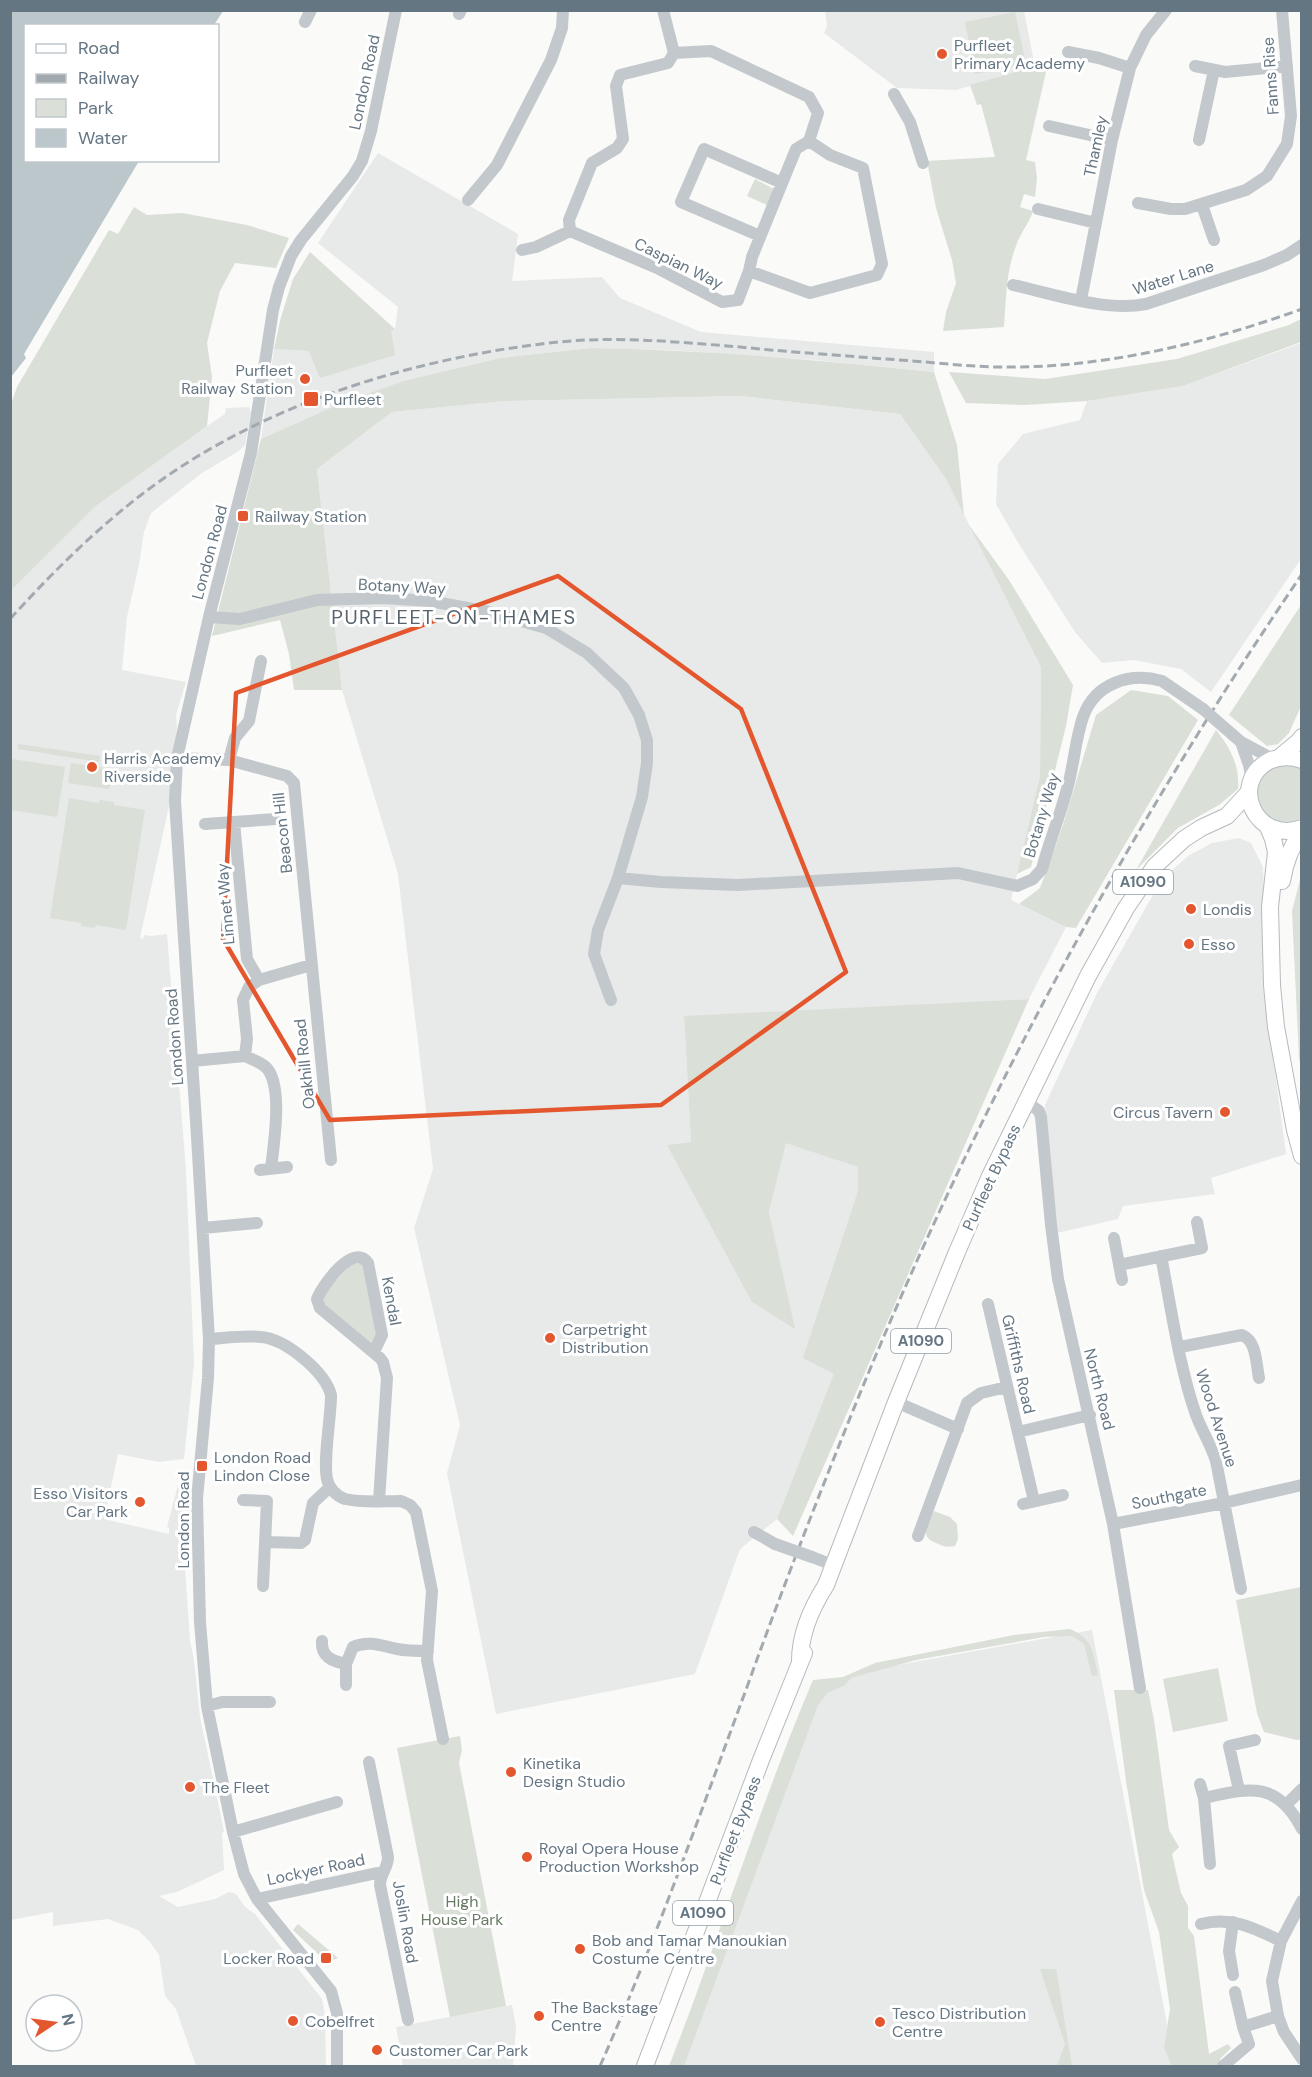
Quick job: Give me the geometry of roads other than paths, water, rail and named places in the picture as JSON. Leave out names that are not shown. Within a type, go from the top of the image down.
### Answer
[{"type":"main road","name":"Purfleet Bypass","points":[[645,2067],[800,1661],[812,1637],[825,1602],[826,1585],[833,1565],[896,1402],[985,1187],[1088,976],[1141,885],[1155,866],[1184,838],[1227,816],[1264,764],[1276,758],[1302,736]]},
{"type":"main road","points":[[1276,758],[1289,756],[1302,760]]},
{"type":"main road","points":[[1250,786],[1250,802],[1254,813],[1274,839],[1276,852],[1270,907],[1272,985],[1276,1027],[1302,1156]]},
{"type":"main road","points":[[1227,816],[1264,824],[1281,831],[1302,830]]},
{"type":"main road","points":[[1272,942],[1285,866],[1291,848],[1302,830]]},
{"type":"street","points":[[304,22],[311,10]]},
{"type":"street","name":"London Road","points":[[337,2067],[337,2013],[331,1991],[257,1899],[244,1874],[207,1706],[201,1622],[197,1499],[208,1378],[208,1338],[175,801],[177,758],[209,617],[250,459],[273,310],[279,287],[291,256],[301,240],[353,177],[362,160],[371,131],[396,10]]},
{"type":"street","points":[[468,200],[497,165],[551,60],[562,28],[563,10]]},
{"type":"street","points":[[522,250],[536,247],[570,231],[569,219],[592,163],[617,148],[623,139],[616,86],[620,75],[668,63],[674,53],[663,10]]},
{"type":"street","name":"Fanns Rise","points":[[1138,203],[1171,209],[1202,205],[1246,190],[1267,176],[1287,144],[1291,116],[1282,10]]},
{"type":"street","name":"Thamley","points":[[1081,300],[1112,140],[1130,68],[1146,35],[1166,11]]},
{"type":"street","points":[[674,53],[711,51],[809,97],[818,113],[809,141],[796,149],[760,236],[749,271]]},
{"type":"street","points":[[1068,52],[1099,58],[1130,68]]},
{"type":"street","points":[[1195,66],[1226,72],[1287,66]]},
{"type":"street","points":[[1199,140],[1214,69]]},
{"type":"street","points":[[894,94],[910,122],[923,163]]},
{"type":"street","points":[[1048,126],[1112,140]]},
{"type":"street","name":"Caspian Way","points":[[570,231],[657,268],[722,302],[738,300],[749,271],[810,293],[877,274],[882,264],[863,168],[830,155],[809,141]]},
{"type":"street","points":[[760,236],[681,202],[704,149],[782,183]]},
{"type":"street","points":[[1202,205],[1214,240]]},
{"type":"street","points":[[1038,209],[1096,223]]},
{"type":"street","name":"Water Lane","points":[[1013,285],[1130,308],[1264,265],[1287,255],[1302,245]]},
{"type":"street","name":"Botany Way","points":[[209,617],[240,619],[317,600],[384,598],[430,601],[489,612],[546,628],[587,653],[624,688],[639,715],[647,740],[647,763],[642,797],[618,878],[598,930],[594,954],[611,1000]]},
{"type":"street","points":[[229,760],[235,738],[249,721],[261,661]]},
{"type":"street","name":"Botany Way","points":[[618,878],[738,885],[958,873],[1017,886],[1033,879],[1042,868],[1068,788],[1084,716],[1100,693],[1109,685],[1122,679],[1144,677],[1162,681],[1203,709],[1237,739],[1276,758]]},
{"type":"street","points":[[1237,739],[1249,765],[1250,786]]},
{"type":"street","name":"Beacon Hill","points":[[177,758],[229,760],[287,776],[294,783],[311,965]]},
{"type":"street","points":[[205,824],[276,819]]},
{"type":"street","name":"Linnet Way","points":[[234,822],[247,958],[259,980]]},
{"type":"street","points":[[245,1056],[247,1039],[243,1000],[249,987],[259,980],[311,965]]},
{"type":"street","name":"Oakhill Road","points":[[311,965],[331,1160]]},
{"type":"street","points":[[192,1061],[245,1056],[269,1071],[273,1086],[276,1121],[265,1169],[287,1167]]},
{"type":"street","name":"North Road","points":[[1027,1102],[1039,1111],[1041,1117],[1050,1225],[1058,1279],[1113,1524],[1140,1688]]},
{"type":"street","points":[[1119,1265],[1203,1248],[1197,1222]]},
{"type":"street","points":[[203,1228],[257,1223]]},
{"type":"street","points":[[1113,1238],[1122,1280]]},
{"type":"street","name":"Kendal","points":[[374,1352],[382,1335],[368,1263],[363,1257],[356,1256],[341,1267],[317,1299],[320,1308],[325,1313],[374,1352],[383,1362],[387,1378],[379,1501]]},
{"type":"street","name":"Wood Avenue","points":[[1161,1256],[1197,1416],[1216,1461],[1241,1589]]},
{"type":"street","name":"Griffiths Road","points":[[988,1304],[1018,1432],[1028,1503],[1062,1495]]},
{"type":"street","points":[[1180,1347],[1242,1335],[1247,1337],[1252,1346],[1259,1378]]},
{"type":"street","points":[[208,1338],[262,1336],[288,1347],[299,1355],[329,1385],[332,1395],[327,1459],[327,1478],[330,1487],[345,1499],[401,1501],[410,1505],[416,1512],[432,1591],[427,1660],[443,1739]]},
{"type":"street","points":[[918,1536],[967,1403],[981,1393],[1007,1387]]},
{"type":"street","points":[[896,1402],[957,1429]]},
{"type":"street","name":"Griffiths Road","points":[[1018,1432],[1090,1415]]},
{"type":"street","name":"Southgate","points":[[1113,1524],[1224,1503],[1302,1485]]},
{"type":"street","points":[[265,1542],[301,1543],[305,1540],[313,1503],[330,1487]]},
{"type":"street","points":[[243,1500],[267,1501],[263,1586]]},
{"type":"street","points":[[754,1532],[775,1544],[833,1565]]},
{"type":"street","points":[[322,1641],[322,1649],[326,1656],[331,1660],[346,1664]]},
{"type":"street","points":[[346,1685],[346,1664],[353,1647],[362,1643],[428,1651]]},
{"type":"street","points":[[207,1706],[222,1702],[270,1702]]},
{"type":"street","points":[[1239,1790],[1229,1746],[1255,1740]]},
{"type":"street","name":"Joslin Road","points":[[369,1762],[388,1857],[380,1885],[408,2019]]},
{"type":"street","points":[[1200,1784],[1204,1798],[1210,1864]]},
{"type":"street","points":[[1204,1798],[1253,1789],[1270,1794],[1286,1805],[1302,1829]]},
{"type":"street","points":[[1286,1805],[1302,1789]]},
{"type":"street","points":[[233,1832],[337,1802]]},
{"type":"street","name":"Lockyer Road","points":[[257,1899],[377,1873],[381,1875]]},
{"type":"street","points":[[1294,2067],[1302,2060],[1284,2032],[1278,2016],[1272,1981],[1281,1941],[1302,1901]]},
{"type":"street","points":[[1201,1924],[1211,1921],[1247,1924],[1281,1941]]},
{"type":"street","points":[[1233,1922],[1229,1951],[1233,1975]]},
{"type":"street","points":[[1223,2067],[1249,2044],[1235,1992]]},
{"type":"street","points":[[1243,2027],[1278,2016]]},
{"type":"water","points":[[11,10],[227,11],[223,11],[215,24],[24,24],[24,162],[138,162],[24,354],[26,358],[11,377]]},
{"type":"railway","points":[[10,619],[89,539],[141,495],[181,467],[224,441],[268,419],[361,383],[408,369],[505,349],[567,341],[606,340],[683,342],[968,366],[1035,367],[1074,364],[1152,352],[1228,333],[1302,309]]},
{"type":"railway","points":[[600,2066],[658,1925],[835,1456],[944,1202],[1052,986],[1110,881],[1235,675],[1302,574]]},
{"type":"place","name":"Purfleet Primary Academy","points":[[942,54]]},
{"type":"place","name":"Purfleet Railway Station","points":[[305,379]]},
{"type":"place","name":"Purfleet","points":[[311,399]]},
{"type":"place","name":"Railway Station","points":[[243,516]]},
{"type":"place","name":"Harris Academy Riverside","points":[[92,767]]},
{"type":"place","name":"Londis","points":[[1191,909]]},
{"type":"place","name":"Esso","points":[[1189,944]]},
{"type":"place","name":"Circus Tavern","points":[[1225,1112]]},
{"type":"place","name":"Carpetright Distribution","points":[[550,1338]]},
{"type":"place","name":"London Road Lindon Close","points":[[202,1466]]},
{"type":"place","name":"Esso Visitors Car Park","points":[[140,1502]]},
{"type":"place","name":"Kinetika Design Studio","points":[[511,1772]]},
{"type":"place","name":"The Fleet","points":[[190,1787]]},
{"type":"place","name":"Royal Opera House Production Workshop","points":[[527,1857]]},
{"type":"place","name":"Bob and Tamar Manoukian Costume Centre","points":[[580,1949]]},
{"type":"place","name":"Locker Road","points":[[326,1958]]},
{"type":"place","name":"The Backstage Centre","points":[[539,2016]]},
{"type":"place","name":"Cobelfret","points":[[293,2021]]},
{"type":"place","name":"Tesco Distribution Centre","points":[[880,2022]]},
{"type":"place","name":"Customer Car Park","points":[[377,2050]]},
{"type":"district","name":"PURFLEET-ON-THAMES","points":[[454,617]]},
{"type":"park label","name":"High House Park","points":[[462,1910]]}]
